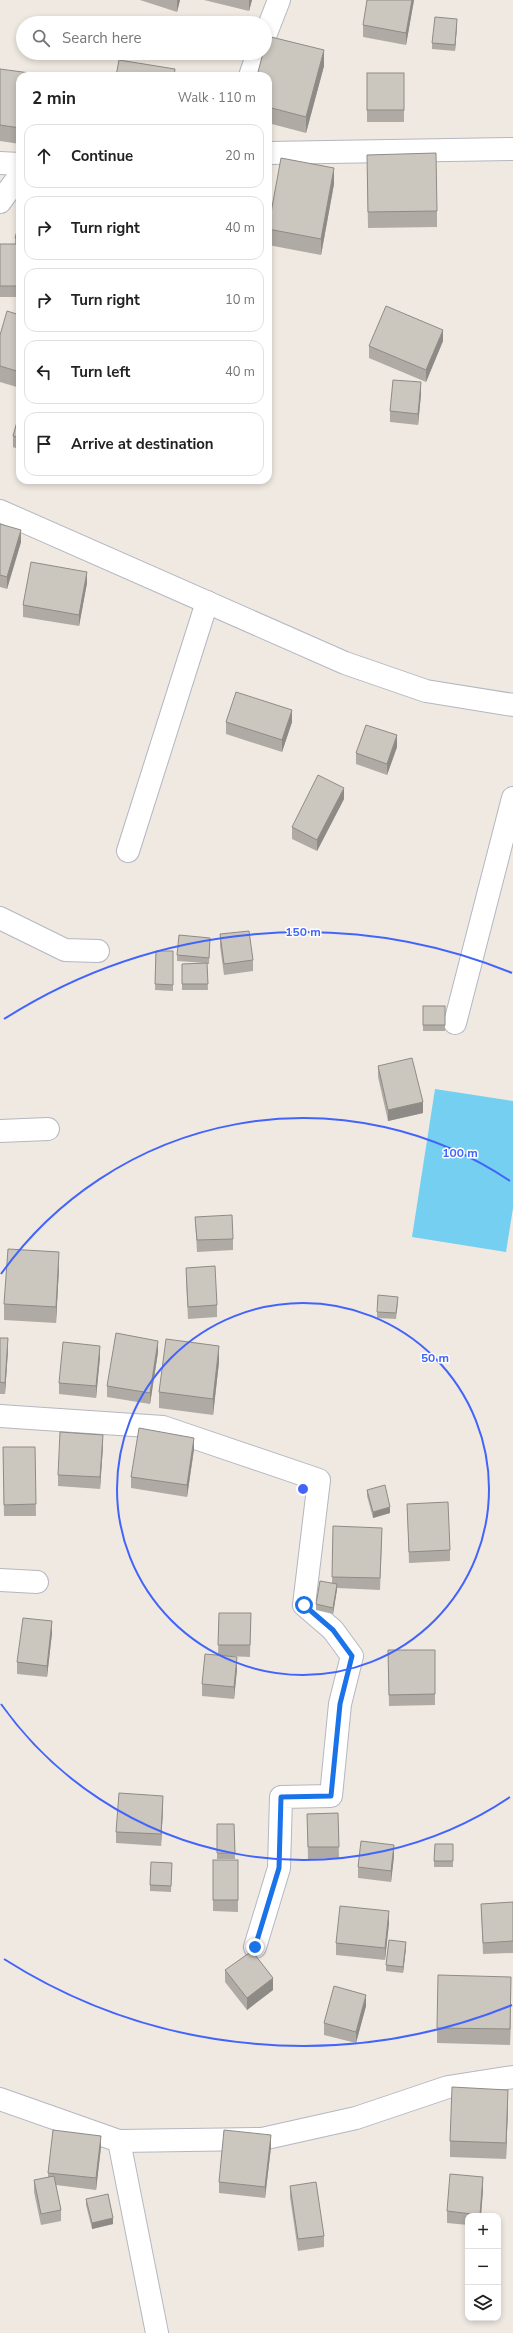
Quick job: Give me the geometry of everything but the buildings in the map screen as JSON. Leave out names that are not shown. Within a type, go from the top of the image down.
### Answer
[{"type":"street","points":[[272,18],[279,0]]},
{"type":"street","points":[[251,72],[256,60]]},
{"type":"street","points":[[272,153],[513,149]]},
{"type":"street","points":[[0,163],[16,164]]},
{"type":"street","points":[[0,202],[16,180]]},
{"type":"street","points":[[0,511],[345,663],[426,691],[513,705]]},
{"type":"street","points":[[128,850],[207,602]]},
{"type":"street","points":[[454,1023],[513,798]]},
{"type":"street","points":[[0,918],[65,950],[98,951]]},
{"type":"street","points":[[0,1131],[48,1129]]},
{"type":"street","points":[[0,1416],[163,1427],[319,1480],[304,1605],[333,1630],[352,1656],[340,1704],[331,1796],[281,1797],[279,1868],[255,1947]]},
{"type":"street","points":[[0,1580],[37,1582]]},
{"type":"street","points":[[0,2099],[119,2141],[262,2139],[356,2118],[448,2087],[513,2077]]},
{"type":"street","points":[[119,2141],[157,2333]]},
{"type":"water","points":[[435,1089],[513,1101],[513,1208],[506,1252],[412,1237]]},
{"type":"route","points":[[255,1947],[279,1868],[281,1797],[331,1796],[340,1704],[352,1656],[333,1630],[304,1605]]}]
